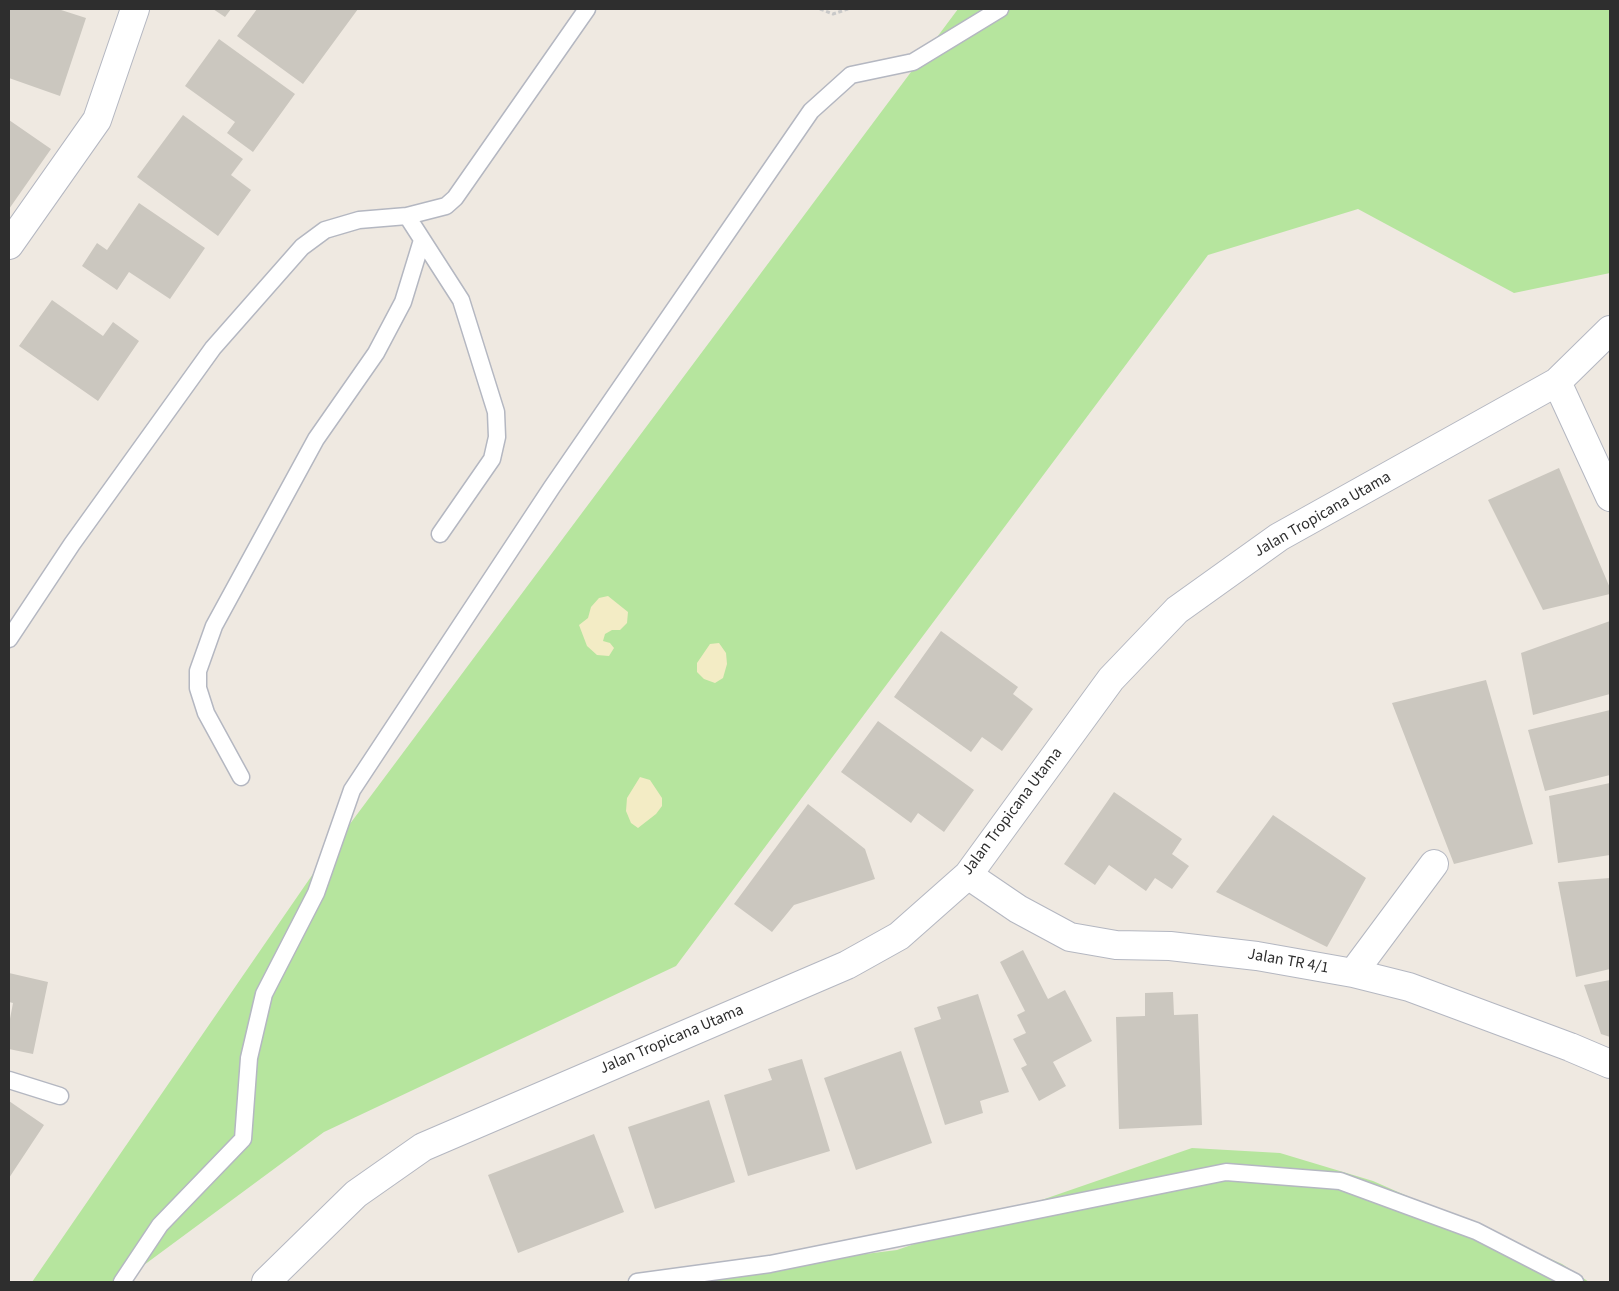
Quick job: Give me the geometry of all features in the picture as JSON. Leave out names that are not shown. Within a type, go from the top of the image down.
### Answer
[{"type":"street","points":[[9,245],[97,120],[135,9]]},
{"type":"street","name":"Jalan Tropicana Utama","points":[[266,1282],[356,1194],[424,1147],[847,965],[899,936],[968,875],[1111,679],[1177,610],[1279,537],[1557,382],[1610,330]]},
{"type":"street","points":[[1557,382],[1610,497]]},
{"type":"street","points":[[1353,973],[1434,864]]},
{"type":"street","name":"Jalan TR 4/1","points":[[968,875],[1018,909],[1070,937],[1116,944],[1170,946],[1257,956],[1353,973],[1409,987],[1570,1047],[1610,1064]]},
{"type":"lane","points":[[9,639],[72,544],[213,348],[302,247],[325,230],[360,220],[408,216],[446,206],[455,198],[587,9]]},
{"type":"lane","points":[[122,1282],[160,1225],[243,1139],[249,1058],[264,994],[316,892],[352,790],[552,486],[811,111],[851,75],[913,62],[1000,9]]},
{"type":"lane","points":[[408,216],[462,300],[496,412],[497,437],[492,459],[440,534]]},
{"type":"lane","points":[[241,777],[206,713],[198,688],[198,671],[214,626],[302,464],[316,439],[376,353],[403,302],[422,240]]},
{"type":"lane","points":[[9,1080],[60,1096]]},
{"type":"lane","points":[[637,1282],[770,1264],[1226,1172],[1340,1181],[1476,1232],[1576,1282]]},
{"type":"path","points":[[820,9],[833,14],[848,9]]},
{"type":"green space","points":[[958,9],[1610,9],[1610,273],[1514,293],[1358,209],[1208,255],[676,966],[324,1132],[121,1282],[32,1282],[317,868]]},
{"type":"green space","points":[[1192,1148],[1280,1153],[1373,1181],[1562,1264],[1589,1282],[644,1282],[897,1250]]},
{"type":"sand","points":[[608,596],[628,612],[627,623],[620,630],[612,630],[605,634],[603,641],[610,643],[614,648],[609,656],[597,655],[587,646],[579,625],[588,618],[591,607],[599,598]]},
{"type":"sand","points":[[719,643],[726,653],[727,664],[723,678],[715,683],[704,679],[697,672],[697,663],[710,644]]},
{"type":"sand","points":[[640,777],[650,780],[662,798],[662,806],[656,814],[638,828],[631,823],[626,811],[627,798]]},
{"type":"building","points":[[9,9],[58,9],[86,18],[60,96],[9,78]]},
{"type":"building","points":[[213,9],[231,9],[225,17]]},
{"type":"building","points":[[257,9],[358,9],[303,84],[237,36]]},
{"type":"building","points":[[219,39],[295,94],[253,152],[227,133],[235,122],[185,86]]},
{"type":"building","points":[[183,115],[243,159],[231,175],[251,190],[218,236],[137,177]]},
{"type":"building","points":[[9,120],[51,149],[9,209]]},
{"type":"building","points":[[139,203],[205,248],[170,299],[129,272],[117,290],[82,266],[97,243],[107,250]]},
{"type":"building","points":[[52,300],[103,336],[113,322],[139,341],[98,401],[19,346]]},
{"type":"building","points":[[1559,468],[1610,588],[1610,594],[1543,610],[1488,500]]},
{"type":"building","points":[[1610,621],[1610,694],[1533,715],[1521,653]]},
{"type":"building","points":[[941,631],[1018,687],[1013,694],[1033,709],[1002,751],[982,737],[971,752],[894,697]]},
{"type":"building","points":[[1486,680],[1533,844],[1454,864],[1392,703]]},
{"type":"building","points":[[1610,710],[1610,775],[1545,791],[1528,730]]},
{"type":"building","points":[[878,721],[974,790],[944,832],[918,813],[911,823],[841,772]]},
{"type":"building","points":[[1610,783],[1610,855],[1558,863],[1549,796]]},
{"type":"building","points":[[1114,792],[1182,839],[1172,854],[1189,866],[1172,889],[1155,878],[1146,891],[1109,865],[1095,885],[1064,864]]},
{"type":"building","points":[[808,804],[865,849],[875,879],[794,905],[772,932],[734,904]]},
{"type":"building","points":[[1273,815],[1366,878],[1327,947],[1216,892]]},
{"type":"building","points":[[1610,878],[1610,969],[1576,977],[1558,882]]},
{"type":"building","points":[[1023,950],[1048,999],[1065,990],[1092,1041],[1053,1062],[1066,1086],[1039,1101],[1021,1068],[1027,1065],[1013,1039],[1026,1033],[1017,1015],[1025,1011],[1000,962]]},
{"type":"building","points":[[9,973],[48,982],[33,1054],[9,1049],[9,1024],[13,1003],[9,1002]]},
{"type":"building","points":[[1610,980],[1610,1037],[1601,1034],[1584,985]]},
{"type":"building","points":[[1173,992],[1174,1015],[1198,1014],[1202,1125],[1119,1129],[1116,1017],[1145,1016],[1145,993]]},
{"type":"building","points":[[978,994],[1009,1092],[980,1101],[983,1113],[945,1125],[914,1028],[941,1019],[937,1007]]},
{"type":"building","points":[[901,1051],[932,1143],[856,1170],[824,1078]]},
{"type":"building","points":[[802,1059],[830,1151],[748,1176],[724,1095],[772,1080],[768,1069]]},
{"type":"building","points":[[709,1100],[735,1182],[655,1209],[628,1127]]},
{"type":"building","points":[[9,1101],[44,1125],[9,1178]]},
{"type":"building","points":[[594,1134],[624,1212],[518,1253],[488,1175]]}]
